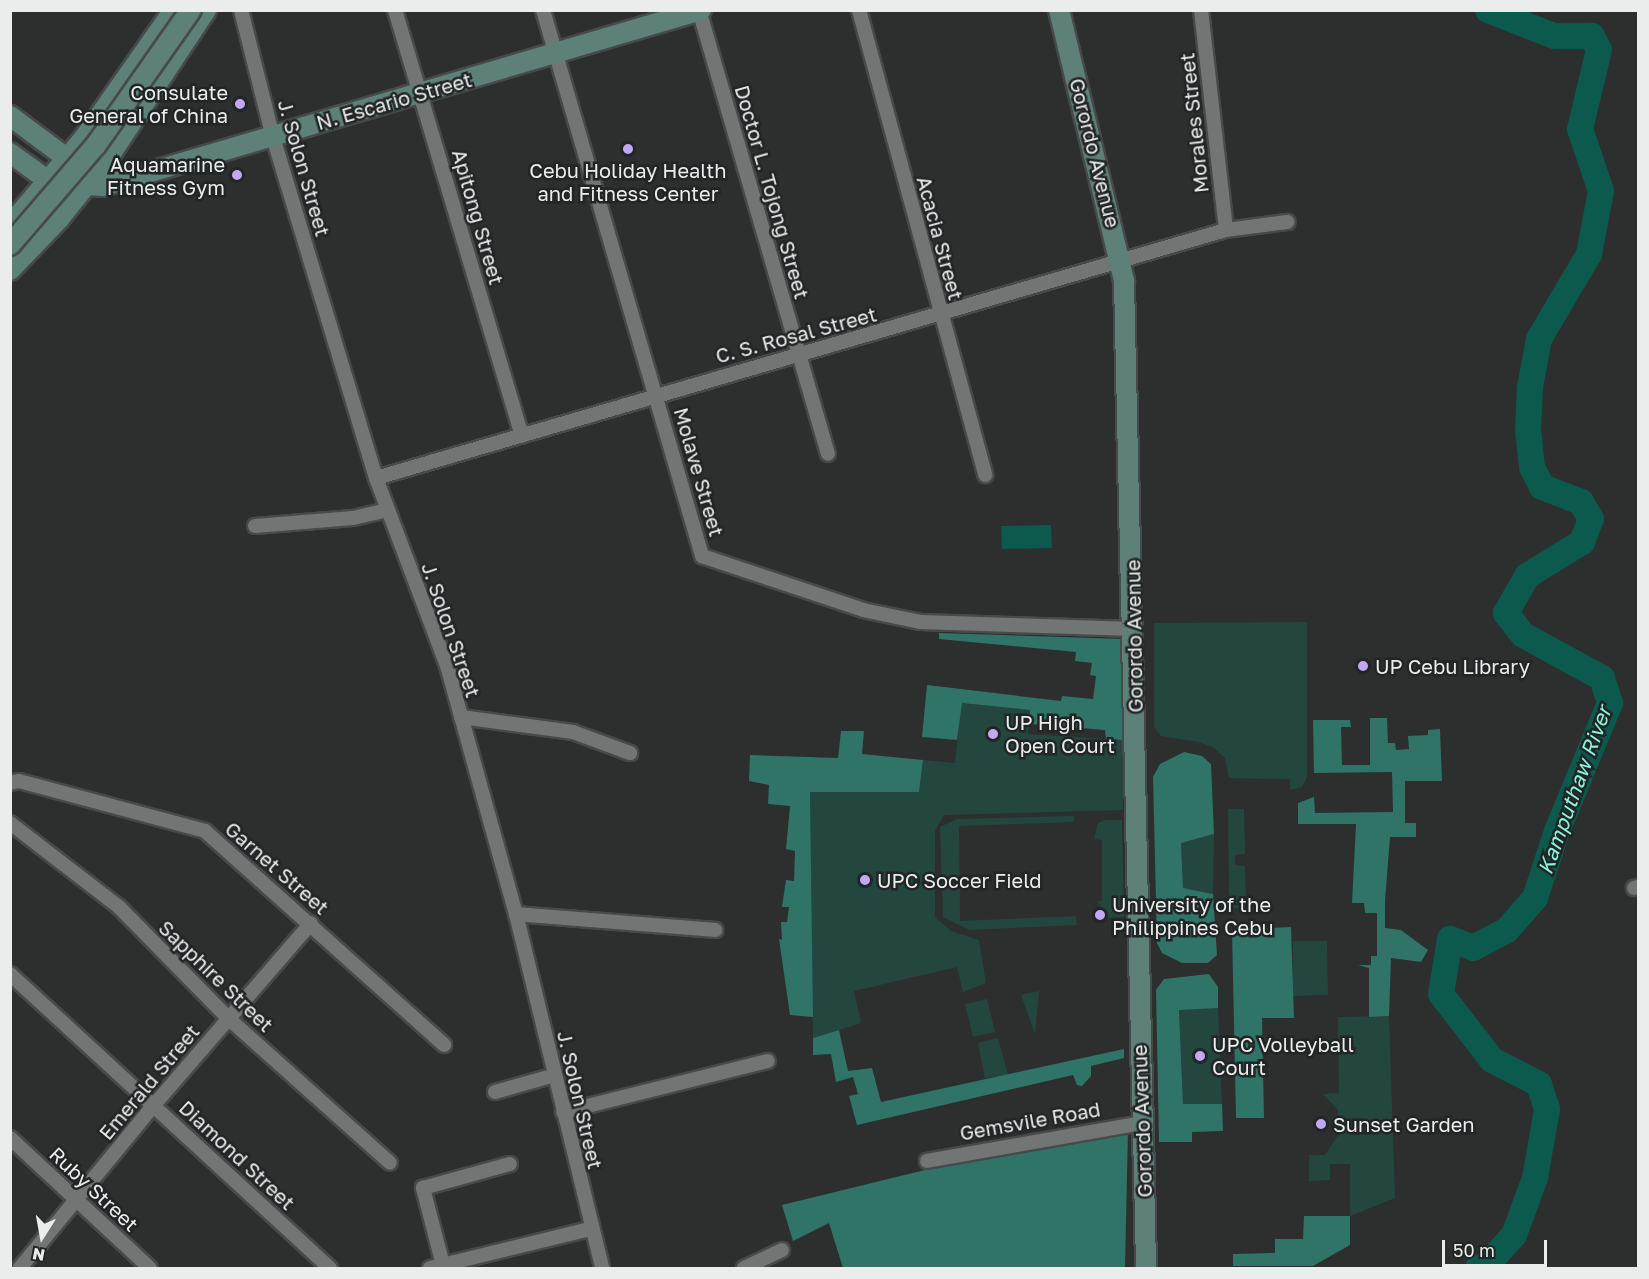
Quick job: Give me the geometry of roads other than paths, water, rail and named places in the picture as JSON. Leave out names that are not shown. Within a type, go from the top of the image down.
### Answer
[{"type":"main road","points":[[10,225],[68,159],[174,10]]},
{"type":"main road","points":[[10,245],[96,145],[191,10]]},
{"type":"main road","points":[[10,270],[86,188],[206,10]]},
{"type":"main road","name":"Gorordo Avenue","points":[[1059,10],[1121,262],[1134,629],[1146,1269]]},
{"type":"main road","name":"N. Escario Street","points":[[50,182],[86,188],[120,182],[700,11]]},
{"type":"main road","points":[[10,116],[68,159],[86,188]]},
{"type":"main road","points":[[10,153],[50,182]]},
{"type":"street","name":"J. Solon Street","points":[[241,10],[273,137],[376,478],[448,669],[516,914],[590,1228],[602,1269]]},
{"type":"street","name":"Apitong Street","points":[[395,10],[522,435]]},
{"type":"street","name":"Molave Street","points":[[543,10],[657,393],[702,556],[862,610],[920,622],[1134,629]]},
{"type":"street","name":"Acacia Street","points":[[859,10],[939,314],[985,475]]},
{"type":"street","name":"Morales Street","points":[[1202,10],[1226,230]]},
{"type":"street","name":"Doctor L. Tojong Street","points":[[700,11],[828,454]]},
{"type":"street","name":"C. S. Rosal Street","points":[[376,478],[657,393],[799,355],[1226,230],[1287,222]]},
{"type":"street","points":[[255,526],[353,518],[387,510]]},
{"type":"street","points":[[461,717],[573,732],[630,753]]},
{"type":"street","name":"Garnet Street","points":[[10,783],[19,781],[205,831],[311,923],[444,1045]]},
{"type":"street","name":"Sapphire Street","points":[[10,823],[118,907],[228,1018],[390,1162]]},
{"type":"street","points":[[516,914],[715,930]]},
{"type":"street","name":"Emerald Street","points":[[21,1269],[154,1105],[311,923]]},
{"type":"street","name":"Diamond Street","points":[[10,974],[330,1269]]},
{"type":"street","points":[[563,1112],[768,1061]]},
{"type":"street","points":[[495,1092],[555,1075]]},
{"type":"street","name":"Gemsvile Road","points":[[927,1161],[1142,1123]]},
{"type":"street","name":"Ruby Street","points":[[10,1138],[78,1199],[150,1269]]},
{"type":"street","points":[[510,1164],[423,1188],[437,1267],[590,1228]]},
{"type":"street","points":[[744,1269],[782,1250]]},
{"type":"waterway","name":"Kamputhaw River","points":[[1478,1268],[1487,1265],[1514,1235],[1535,1178],[1547,1109],[1539,1084],[1492,1060],[1441,994],[1450,939],[1473,948],[1507,930],[1535,898],[1557,831],[1610,703],[1602,678],[1523,635],[1506,613],[1527,576],[1582,542],[1591,519],[1581,502],[1542,487],[1532,467],[1528,430],[1530,387],[1539,339],[1589,254],[1601,191],[1580,129],[1599,50],[1592,36],[1554,36],[1488,10]]},
{"type":"place","name":"Consulate General of China","points":[[240,104]]},
{"type":"place","name":"Cebu Holiday Health and Fitness Center","points":[[628,149]]},
{"type":"place","name":"Aquamarine Fitness Gym","points":[[237,175]]},
{"type":"place","name":"UP Cebu Library","points":[[1363,666]]},
{"type":"place","name":"UP High Open Court","points":[[993,734]]},
{"type":"place","name":"UPC Soccer Field","points":[[865,880]]},
{"type":"place","name":"University of the Philippines Cebu","points":[[1100,915]]},
{"type":"place","name":"UPC Volleyball Court","points":[[1200,1056]]},
{"type":"place","name":"Sunset Garden","points":[[1321,1124]]}]
